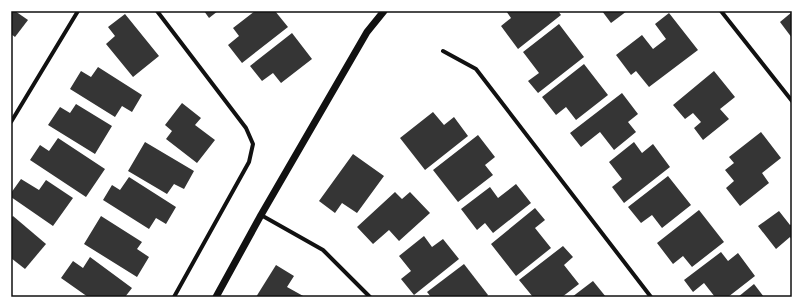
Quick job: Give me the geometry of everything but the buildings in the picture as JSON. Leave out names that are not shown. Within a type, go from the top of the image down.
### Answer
[{"type":"street","points":[[11,122],[78,11]]},
{"type":"street","points":[[157,11],[246,128],[253,144],[249,162],[174,297]]},
{"type":"street","points":[[216,297],[261,215],[367,32],[384,11]]},
{"type":"street","points":[[721,11],[792,101]]},
{"type":"street","points":[[443,51],[476,68],[651,297]]},
{"type":"street","points":[[261,215],[323,250],[370,297]]}]
